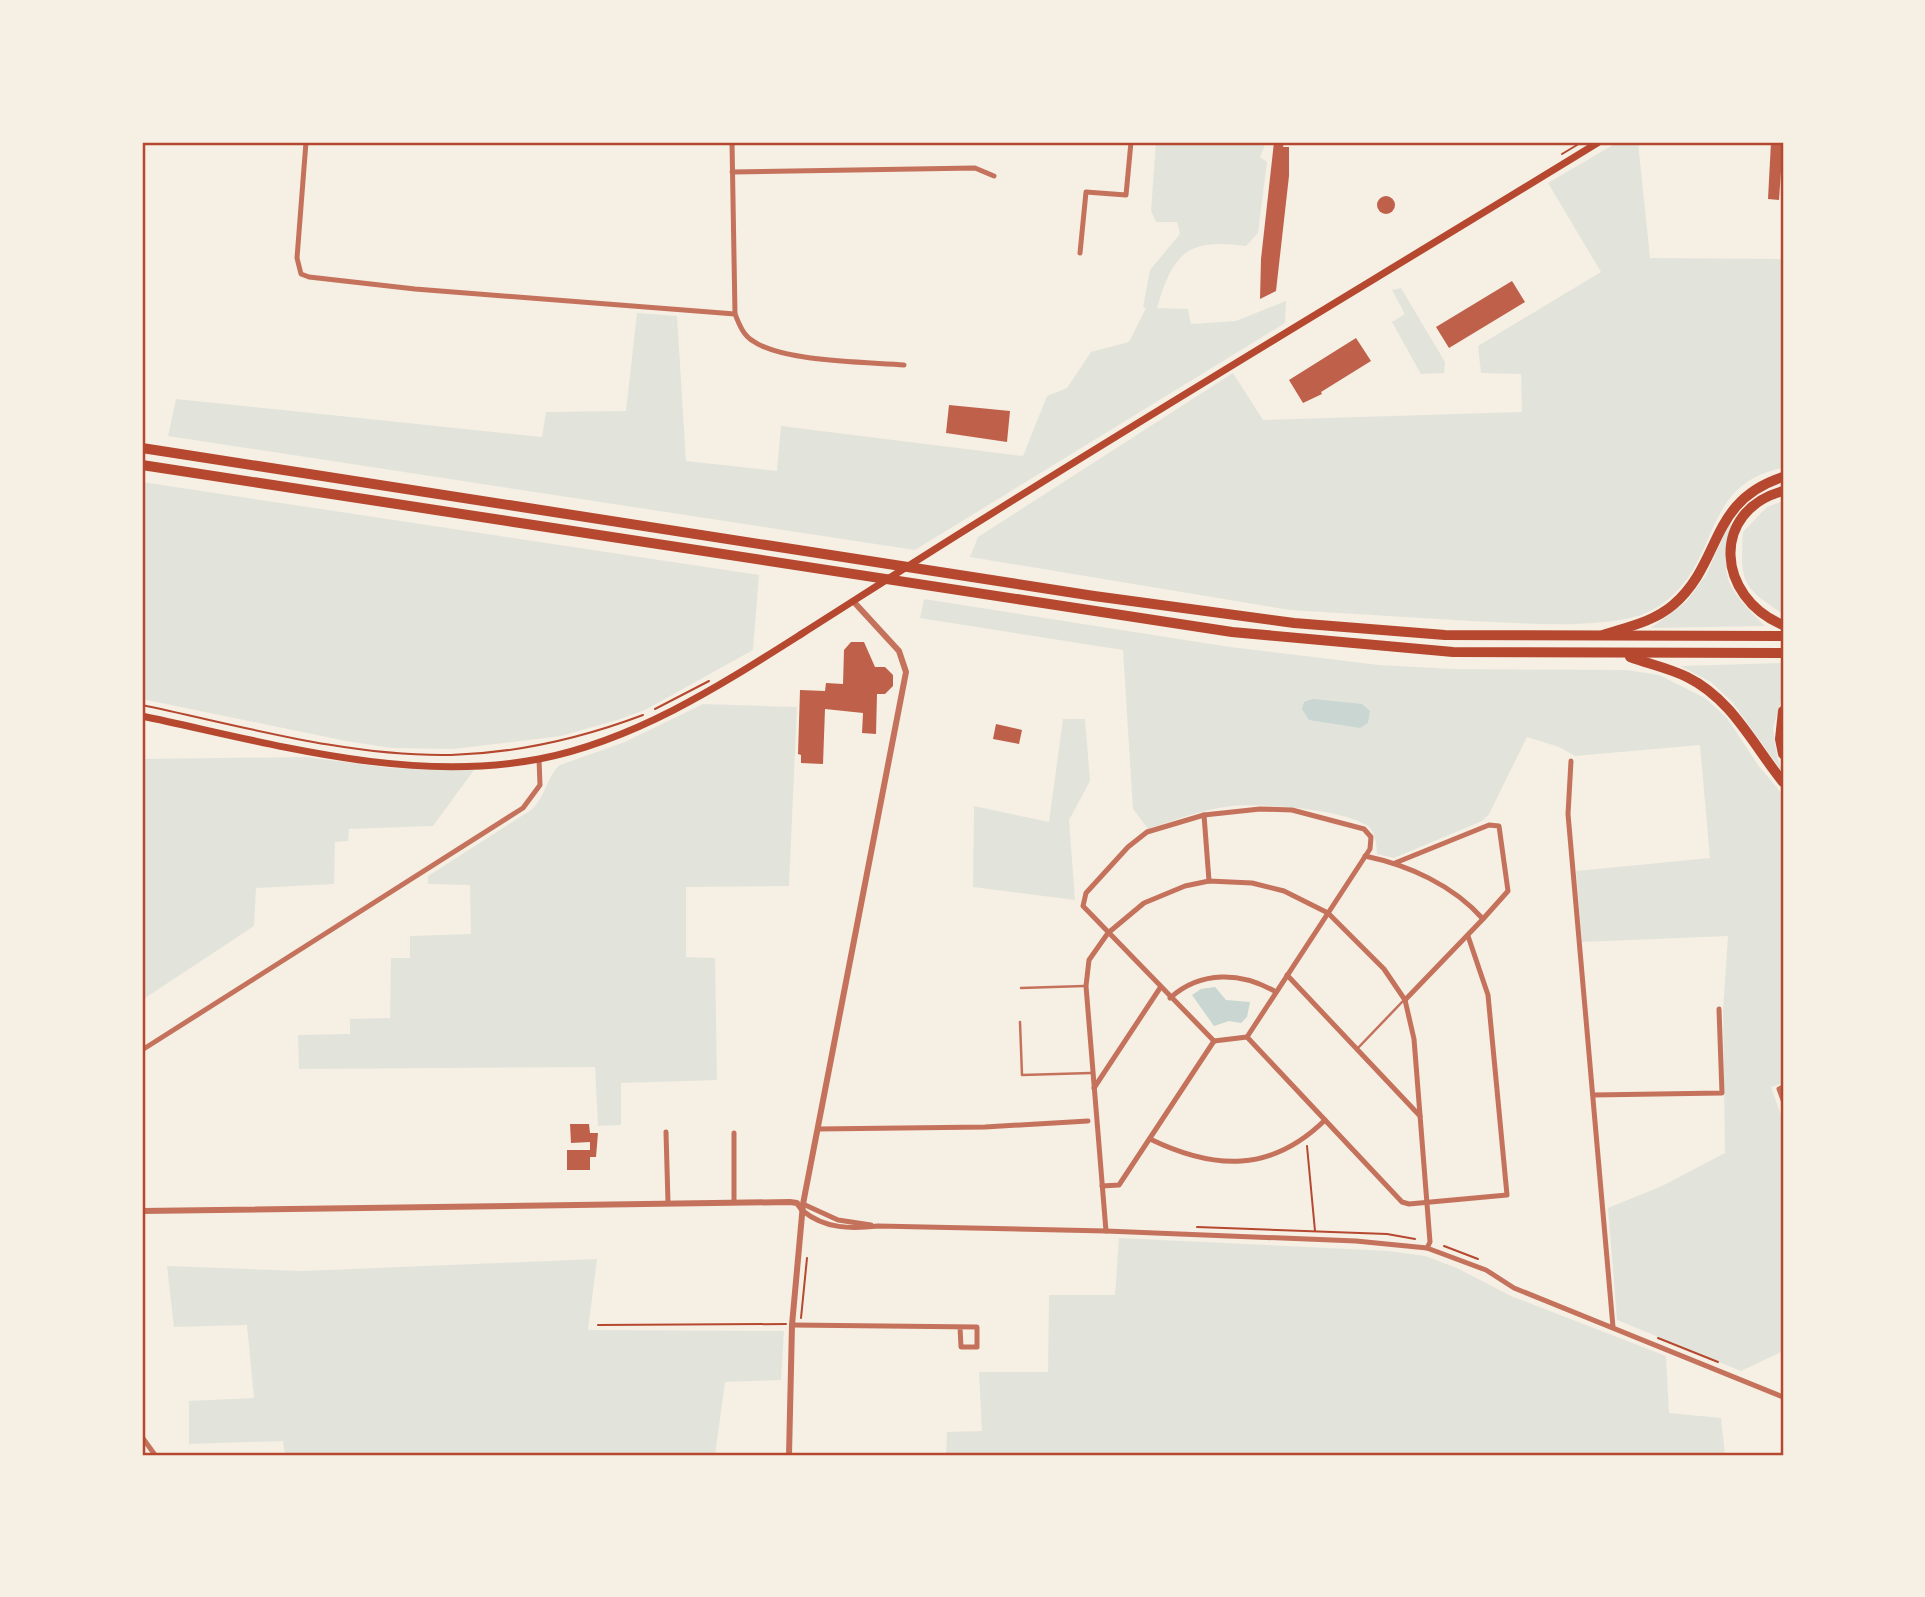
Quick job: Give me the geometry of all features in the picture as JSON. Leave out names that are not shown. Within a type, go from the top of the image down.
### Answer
[{"type":"highway","points":[[142,447],[1107,598],[1330,627],[1445,635],[1592,638],[1783,636]]},
{"type":"highway","points":[[142,465],[1232,632],[1453,652],[1783,653]]},
{"type":"highway","points":[[1592,638],[1648,620],[1672,606],[1697,576],[1719,531],[1741,500],[1754,490],[1783,477]]},
{"type":"highway","points":[[1783,491],[1766,497],[1746,514],[1734,538],[1730,561],[1733,576],[1745,599],[1769,619],[1783,625]]},
{"type":"highway","points":[[1620,654],[1689,678],[1715,696],[1741,722],[1783,782]]},
{"type":"highway","points":[[1783,710],[1780,739],[1783,754]]},
{"type":"main road","points":[[142,716],[391,764],[442,766],[539,759],[589,746],[655,719],[718,685],[1127,429],[1599,142]]},
{"type":"street","points":[[306,142],[297,258],[301,274],[415,289],[735,314]]},
{"type":"street","points":[[732,142],[735,314],[742,330],[763,348],[800,356],[904,365]]},
{"type":"street","points":[[1080,253],[1086,192],[1126,195],[1131,142]]},
{"type":"street","points":[[732,172],[975,169],[994,176]]},
{"type":"street","points":[[789,1455],[792,1325],[800,1205],[818,1129],[906,672],[899,651],[853,601]]},
{"type":"street","points":[[142,1049],[523,808],[540,785],[539,759]]},
{"type":"street","points":[[1571,761],[1568,814],[1613,1328]]},
{"type":"street","points":[[1214,1041],[1083,906],[1086,892],[1128,847],[1147,832],[1204,815],[1260,809],[1292,810],[1364,830],[1371,842],[1365,856],[1247,1037]]},
{"type":"street","points":[[1204,815],[1209,881]]},
{"type":"street","points":[[1395,863],[1489,825],[1499,825],[1508,891],[1405,1000]]},
{"type":"street","points":[[1365,856],[1395,863],[1438,884],[1483,919]]},
{"type":"street","points":[[1106,1231],[1086,986],[1089,960],[1108,933],[1130,913],[1159,895],[1209,881],[1231,880],[1268,886],[1305,900],[1328,913],[1384,968],[1405,1000],[1414,1039],[1428,1245]]},
{"type":"street","points":[[1247,1037],[1402,1202],[1507,1195],[1488,995],[1468,936]]},
{"type":"street","points":[[1287,975],[1420,1116]]},
{"type":"street","points":[[1170,998],[1196,981],[1228,976],[1244,978],[1276,992]]},
{"type":"street","points":[[1094,1088],[1160,988]]},
{"type":"street","points":[[1594,1095],[1721,1093],[1719,1009]]},
{"type":"street","points":[[1102,1186],[1119,1185],[1214,1041],[1247,1037]]},
{"type":"street","points":[[1783,1087],[1779,1089],[1783,1100]]},
{"type":"street","points":[[1150,1139],[1181,1154],[1222,1162],[1268,1157],[1306,1138],[1325,1120]]},
{"type":"street","points":[[818,1129],[985,1127],[1088,1121]]},
{"type":"street","points":[[666,1132],[668,1203]]},
{"type":"street","points":[[734,1133],[734,1202]]},
{"type":"street","points":[[142,1211],[734,1202],[800,1205],[838,1220],[878,1226],[1106,1231],[1428,1245],[1486,1270],[1514,1288],[1783,1397]]},
{"type":"street","points":[[792,1325],[977,1327],[977,1347],[961,1347],[960,1327]]},
{"type":"street","points":[[142,1437],[155,1455]]},
{"type":"lane","points":[[1021,988],[1086,986]]},
{"type":"lane","points":[[1357,1049],[1405,1000]]},
{"type":"lane","points":[[1020,1022],[1022,1075],[1093,1073]]},
{"type":"path","points":[[142,705],[346,747],[452,755],[562,741],[647,714],[714,678]]},
{"type":"path","points":[[1306,1138],[1315,1231]]},
{"type":"path","points":[[1190,1227],[1387,1234],[1489,1263]]},
{"type":"path","points":[[598,1325],[792,1325]]},
{"type":"path","points":[[1651,1335],[1721,1363]]},
{"type":"shaded area","points":[[1156,142],[1266,142],[1260,157],[1267,162],[1258,233],[1246,246],[1209,245],[1185,253],[1169,274],[1157,308],[1188,309],[1191,324],[1236,321],[1286,301],[1285,323],[915,550],[168,436],[176,399],[542,437],[546,412],[626,411],[637,313],[677,316],[686,461],[777,471],[781,426],[1023,456],[1047,396],[1067,388],[1091,352],[1129,342],[1146,308],[1143,307],[1150,270],[1180,234],[1177,222],[1156,222],[1151,211]]},
{"type":"shaded area","points":[[1618,142],[1638,142],[1650,258],[1783,259],[1783,468],[1758,476],[1739,488],[1716,521],[1688,578],[1673,595],[1657,607],[1626,619],[1568,624],[1290,610],[970,557],[978,537],[1233,373],[1263,420],[1522,412],[1521,374],[1481,373],[1478,346],[1601,272],[1548,183]]},
{"type":"shaded area","points":[[1401,288],[1445,362],[1444,373],[1421,374],[1392,322],[1405,314],[1392,290]]},
{"type":"shaded area","points":[[142,482],[759,575],[753,650],[645,710],[617,720],[561,736],[453,749],[391,748],[346,741],[142,699]]},
{"type":"shaded area","points":[[1783,501],[1783,614],[1751,589],[1743,573],[1742,562],[1743,532],[1767,507]]},
{"type":"shaded area","points":[[1729,524],[1732,525],[1726,559],[1729,582],[1742,602],[1765,626],[1651,628],[1687,601],[1706,575]]},
{"type":"shaded area","points":[[924,599],[1230,647],[1379,665],[1453,669],[1627,670],[1659,675],[1705,698],[1727,718],[1758,765],[1783,795],[1783,1083],[1771,1087],[1783,1121],[1783,1351],[1741,1371],[1617,1320],[1608,1208],[1662,1186],[1725,1153],[1723,1010],[1728,936],[1582,942],[1576,871],[1710,858],[1700,745],[1575,756],[1559,747],[1527,737],[1489,814],[1482,821],[1394,858],[1377,854],[1374,834],[1366,825],[1354,819],[1300,808],[1262,805],[1221,807],[1148,829],[1133,809],[1123,650],[920,618]]},
{"type":"shaded area","points":[[1783,663],[1783,694],[1773,728],[1777,756],[1783,773],[1733,703],[1711,682],[1680,666]]},
{"type":"shaded area","points":[[1313,699],[1362,704],[1370,711],[1368,723],[1360,728],[1309,720],[1302,709],[1304,702]]},
{"type":"shaded area","points":[[703,704],[797,707],[789,886],[686,887],[686,957],[715,958],[717,1080],[621,1083],[621,1125],[598,1126],[595,1067],[299,1069],[298,1035],[350,1034],[350,1019],[390,1018],[391,958],[410,958],[410,936],[471,934],[470,885],[428,884],[428,876],[531,810],[560,765],[625,742]]},
{"type":"shaded area","points":[[1063,719],[1085,719],[1090,781],[1069,820],[1075,900],[973,887],[974,806],[1049,822]]},
{"type":"shaded area","points":[[306,757],[390,768],[474,770],[433,826],[349,829],[348,841],[335,842],[334,884],[256,888],[254,926],[142,1000],[142,759]]},
{"type":"shaded area","points":[[1215,987],[1226,1000],[1250,1002],[1247,1017],[1241,1023],[1229,1021],[1214,1026],[1192,995],[1201,989]]},
{"type":"shaded area","points":[[1119,1238],[1389,1251],[1425,1256],[1457,1268],[1511,1296],[1666,1356],[1669,1413],[1721,1418],[1725,1455],[946,1455],[947,1432],[982,1431],[979,1372],[1048,1372],[1049,1295],[1115,1295]]},
{"type":"shaded area","points":[[597,1259],[588,1330],[784,1331],[781,1380],[725,1382],[715,1455],[285,1455],[283,1441],[189,1444],[189,1401],[254,1398],[247,1325],[174,1327],[167,1266],[303,1271]]},
{"type":"building","points":[[1274,142],[1284,143],[1283,147],[1289,147],[1289,176],[1276,291],[1260,299],[1261,259]]},
{"type":"building","points":[[1771,142],[1783,142],[1779,200],[1768,199]]},
{"type":"building","points":[[1382,196],[1390,196],[1395,205],[1393,212],[1382,214],[1377,209],[1377,201]]},
{"type":"building","points":[[1512,281],[1525,302],[1449,348],[1436,327]]},
{"type":"building","points":[[1356,338],[1371,361],[1321,392],[1322,394],[1303,403],[1289,380]]},
{"type":"building","points":[[949,405],[1010,411],[1007,442],[946,433]]},
{"type":"building","points":[[851,642],[864,642],[875,667],[885,667],[893,675],[893,686],[885,694],[877,694],[876,734],[862,733],[863,713],[825,709],[823,764],[801,763],[801,755],[798,754],[800,690],[825,691],[826,683],[843,684],[844,650]]},
{"type":"building","points":[[996,724],[1022,730],[1019,744],[993,739]]},
{"type":"building","points":[[570,1124],[589,1124],[590,1133],[598,1133],[596,1157],[590,1157],[590,1170],[567,1170],[567,1150],[590,1150],[590,1142],[571,1143]]}]
